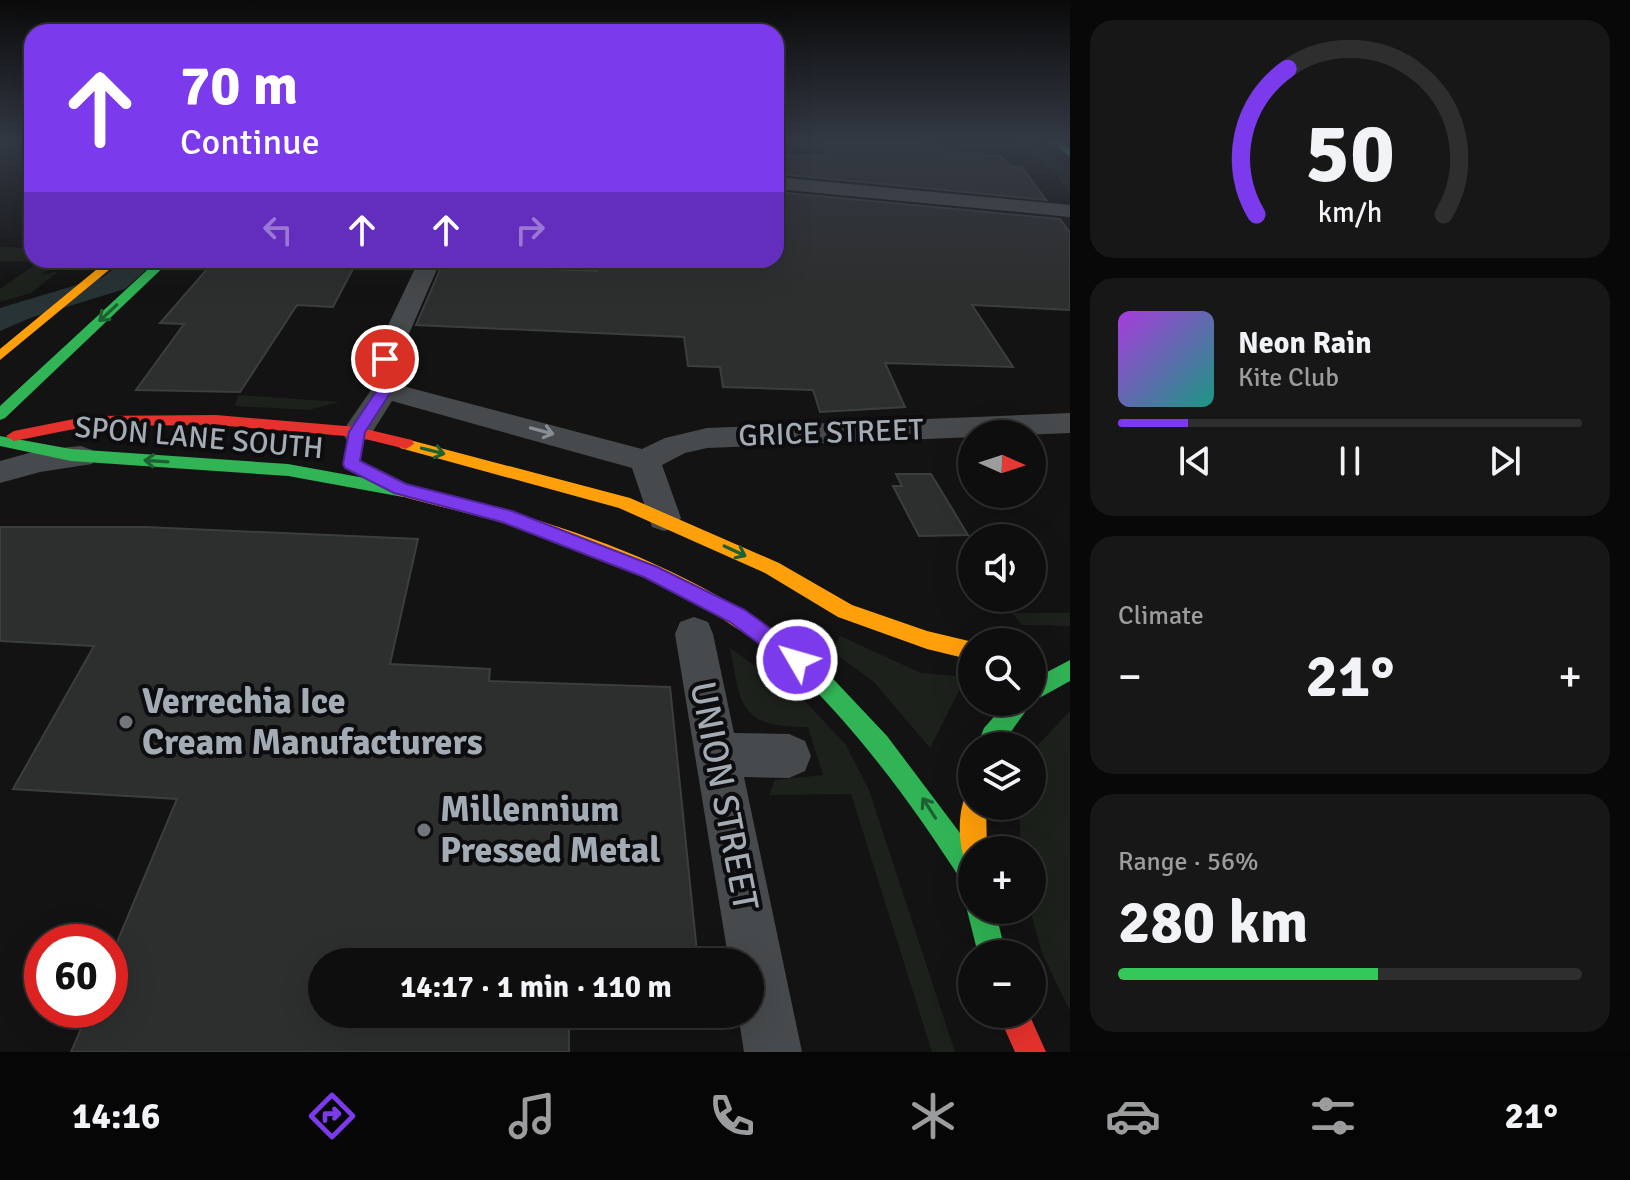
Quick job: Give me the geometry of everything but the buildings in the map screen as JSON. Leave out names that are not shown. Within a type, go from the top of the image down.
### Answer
[{"type":"main road","points":[[0,356],[105,268]]},
{"type":"main road","points":[[0,415],[156,268]]},
{"type":"main road","name":"SPON LANE SOUTH","points":[[0,440],[89,421],[216,420],[354,450],[578,488],[664,518],[772,568],[845,611],[958,648]]},
{"type":"main road","name":"SPON LANE SOUTH","points":[[0,440],[24,448],[90,457],[285,470],[401,489],[506,516],[678,584],[737,616],[806,667],[859,717],[919,792],[958,852]]},
{"type":"main road","points":[[354,450],[401,489]]},
{"type":"main road","points":[[1046,680],[1066,662]]},
{"type":"main road","points":[[995,732],[1009,716]]},
{"type":"main road","points":[[1020,1028],[1031,1052]]},
{"type":"street","points":[[850,190],[1070,211]]},
{"type":"street","points":[[354,450],[385,390],[385,359],[426,268]]},
{"type":"street","points":[[385,390],[645,461],[664,518]]},
{"type":"street","name":"GRICE STREET","points":[[645,461],[676,445],[707,438],[1070,423]]},
{"type":"street","points":[[0,472],[40,461],[90,457]]},
{"type":"street","name":"UNION STREET","points":[[694,634],[773,1052]]},
{"type":"street","points":[[716,755],[789,756]]},
{"type":"shaded area","points":[[0,247],[24,248],[24,262],[0,261]]},
{"type":"shaded area","points":[[30,268],[51,268],[41,275],[59,271],[31,293],[0,302],[0,289]]},
{"type":"shaded area","points":[[238,395],[340,402],[308,410],[235,406]]},
{"type":"shaded area","points":[[1012,613],[1070,613],[1070,626],[1022,625]]},
{"type":"shaded area","points":[[840,636],[921,673],[958,676],[958,693],[930,748],[874,682],[832,651]]},
{"type":"shaded area","points":[[730,648],[807,703],[846,745],[869,790],[955,1052],[932,1052],[851,794],[769,795],[775,780],[823,775],[808,727],[769,723],[748,710],[737,686]]},
{"type":"shaded area","points":[[1070,711],[1070,1011],[1046,961],[1046,940],[1038,940],[1034,924],[1046,924],[1046,836],[1020,836],[1020,820],[1046,820],[1046,736]]},
{"type":"waterway","points":[[0,321],[19,311],[114,283],[133,268]]},
{"type":"traffic: fast","points":[[0,415],[156,268]]},
{"type":"traffic: fast","points":[[0,441],[71,455],[288,470],[403,491]]},
{"type":"traffic: fast","points":[[1046,684],[1070,670]]},
{"type":"traffic: fast","points":[[812,672],[858,719],[898,768],[958,853]]},
{"type":"traffic: fast","points":[[995,732],[1009,716]]},
{"type":"traffic: fast","points":[[984,924],[988,940]]},
{"type":"traffic: slow","points":[[0,356],[105,268]]},
{"type":"traffic: slow","points":[[406,444],[624,503],[772,568],[845,611],[958,648]]},
{"type":"traffic: slow","points":[[403,491],[510,518],[620,556],[724,607],[771,638],[812,672]]},
{"type":"traffic: slow","points":[[974,820],[974,836]]},
{"type":"traffic: jam","points":[[14,436],[89,421],[216,420],[357,432],[406,444]]},
{"type":"traffic: jam","points":[[1020,1028],[1031,1052]]},
{"type":"place","name":"Verrechia Ice Cream Manufacturers","points":[[126,722]]},
{"type":"place","name":"Millennium Pressed Metal","points":[[424,830]]},
{"type":"route","points":[[385,359],[385,390],[357,432],[351,464],[401,489],[506,516],[651,572],[737,616],[797,660]]}]
